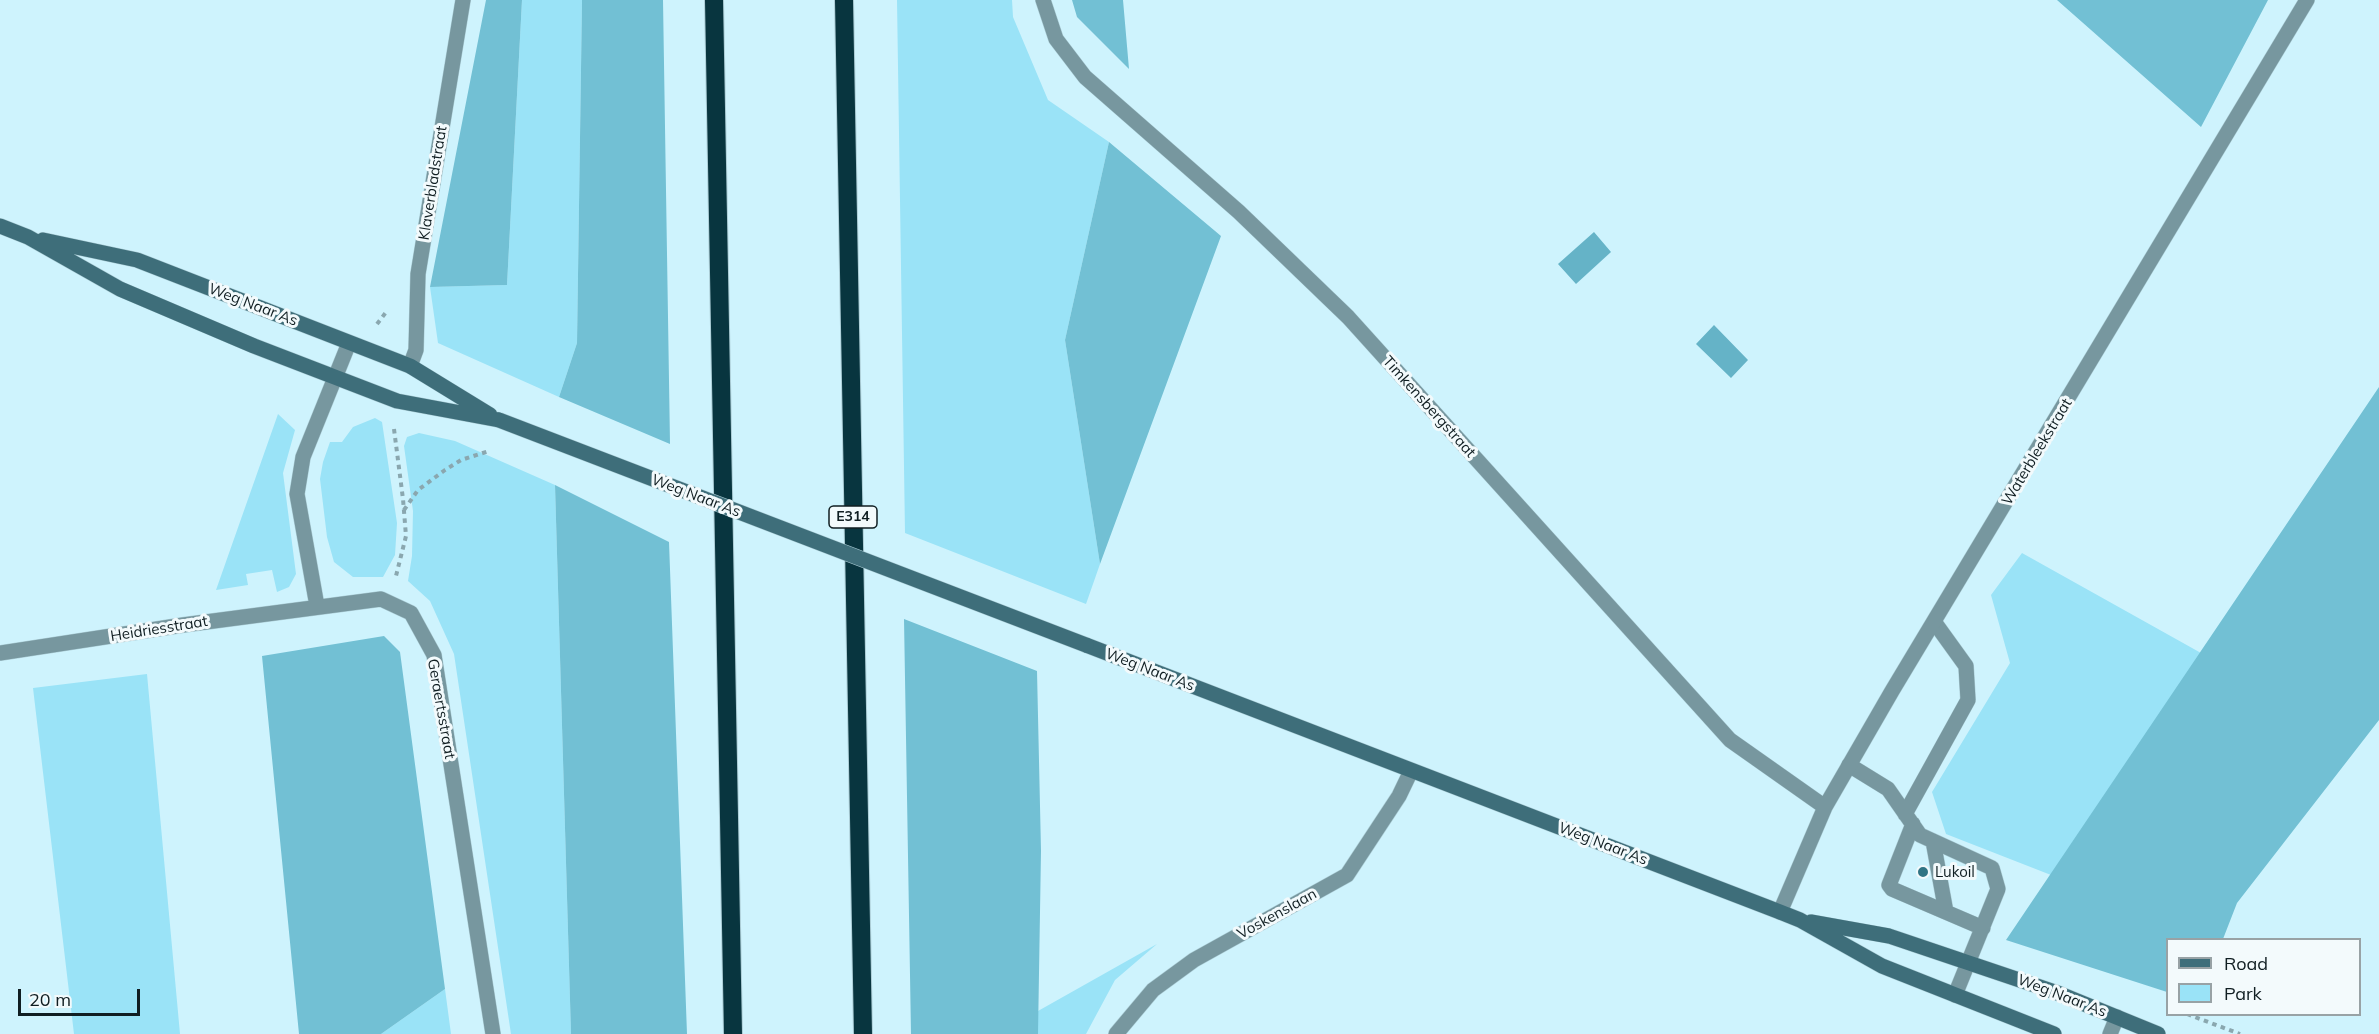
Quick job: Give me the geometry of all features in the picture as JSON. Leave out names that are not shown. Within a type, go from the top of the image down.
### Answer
[{"type":"highway","points":[[714,0],[733,1034]]},
{"type":"highway","name":"E314","points":[[844,0],[863,1034]]},
{"type":"main road","name":"Weg Naar As","points":[[0,226],[28,237],[120,290],[337,378],[397,401],[499,420]]},
{"type":"main road","name":"Weg Naar As","points":[[28,237],[138,260],[410,366],[499,420],[1780,912],[1800,920],[1882,966],[2054,1034]]},
{"type":"main road","name":"Weg Naar As","points":[[1800,920],[1890,936],[2055,992],[2158,1034]]},
{"type":"street","name":"Klaverbladstraat","points":[[410,366],[416,350],[418,274],[463,0]]},
{"type":"street","name":"Timkensbergstraat","points":[[1042,0],[1056,39],[1085,77],[1239,212],[1348,317],[1730,740],[1825,807]]},
{"type":"street","name":"Waterbleekstraat","points":[[1780,912],[1825,807],[1849,765],[2307,0]]},
{"type":"street","points":[[317,606],[297,494],[303,457],[337,378],[349,343]]},
{"type":"street","name":"Geraertsstraat","points":[[317,606],[381,599],[411,613],[434,655],[493,1034]]},
{"type":"street","name":"Heidriesstraat","points":[[0,653],[317,606]]},
{"type":"street","points":[[1935,623],[1966,666],[1968,700],[1909,819],[1889,885],[1892,889],[1983,928]]},
{"type":"street","points":[[1849,765],[1888,789],[1920,835],[1992,868],[1998,889],[1955,995]]},
{"type":"street","name":"Voskenslaan","points":[[1116,1034],[1153,990],[1194,960],[1347,875],[1399,796],[1411,771]]},
{"type":"street","points":[[1933,841],[1946,912]]},
{"type":"street","name":"Weg Naar As","points":[[2110,1034],[2117,1017]]},
{"type":"path","points":[[376,325],[394,303]]},
{"type":"path","points":[[393,422],[406,537],[399,572],[393,581]]},
{"type":"path","points":[[404,510],[418,490],[445,470],[461,460],[489,451]]},
{"type":"path","points":[[2192,1016],[2240,1034]]},
{"type":"green space","points":[[522,0],[582,0],[577,343],[559,397],[438,343],[430,287],[507,285]]},
{"type":"green space","points":[[897,0],[1012,0],[1013,17],[1048,100],[1109,142],[1065,340],[1100,564],[1086,604],[905,533]]},
{"type":"green space","points":[[278,414],[295,430],[283,473],[296,574],[289,587],[277,592],[272,570],[246,574],[248,585],[216,590]]},
{"type":"green space","points":[[375,418],[382,422],[397,523],[395,555],[383,577],[353,577],[334,562],[327,537],[320,479],[330,442],[342,442],[353,427]]},
{"type":"green space","points":[[419,433],[455,441],[555,485],[571,1034],[511,1034],[454,654],[430,601],[408,581],[412,556],[413,511],[404,446],[407,437]]},
{"type":"green space","points":[[2022,553],[2201,653],[2051,875],[1946,834],[1932,792],[2010,663],[1991,595]]},
{"type":"green space","points":[[147,674],[180,1034],[74,1034],[33,688]]},
{"type":"green space","points":[[1157,944],[1115,980],[1086,1034],[1038,1034],[1038,1011]]},
{"type":"green space","points":[[445,989],[451,1034],[381,1034]]},
{"type":"shaded area","points":[[486,0],[522,0],[507,285],[430,287]]},
{"type":"shaded area","points":[[582,0],[663,0],[670,444],[559,397],[577,343]]},
{"type":"shaded area","points":[[1072,0],[1123,0],[1129,69],[1077,17]]},
{"type":"shaded area","points":[[2057,0],[2268,0],[2201,127]]},
{"type":"shaded area","points":[[1109,142],[1221,236],[1100,564],[1065,340]]},
{"type":"shaded area","points":[[1594,232],[1611,252],[1576,284],[1558,264]]},
{"type":"shaded area","points":[[1714,325],[1748,360],[1731,378],[1696,344]]},
{"type":"shaded area","points":[[2379,387],[2379,720],[2237,903],[2223,938],[2166,938],[2166,992],[2006,940]]},
{"type":"shaded area","points":[[555,485],[669,542],[687,1034],[571,1034]]},
{"type":"shaded area","points":[[904,619],[1037,671],[1041,851],[1038,1034],[911,1034]]},
{"type":"shaded area","points":[[384,636],[400,652],[445,989],[381,1034],[299,1034],[262,656]]},
{"type":"place","name":"Lukoil","points":[[1923,872]]}]
